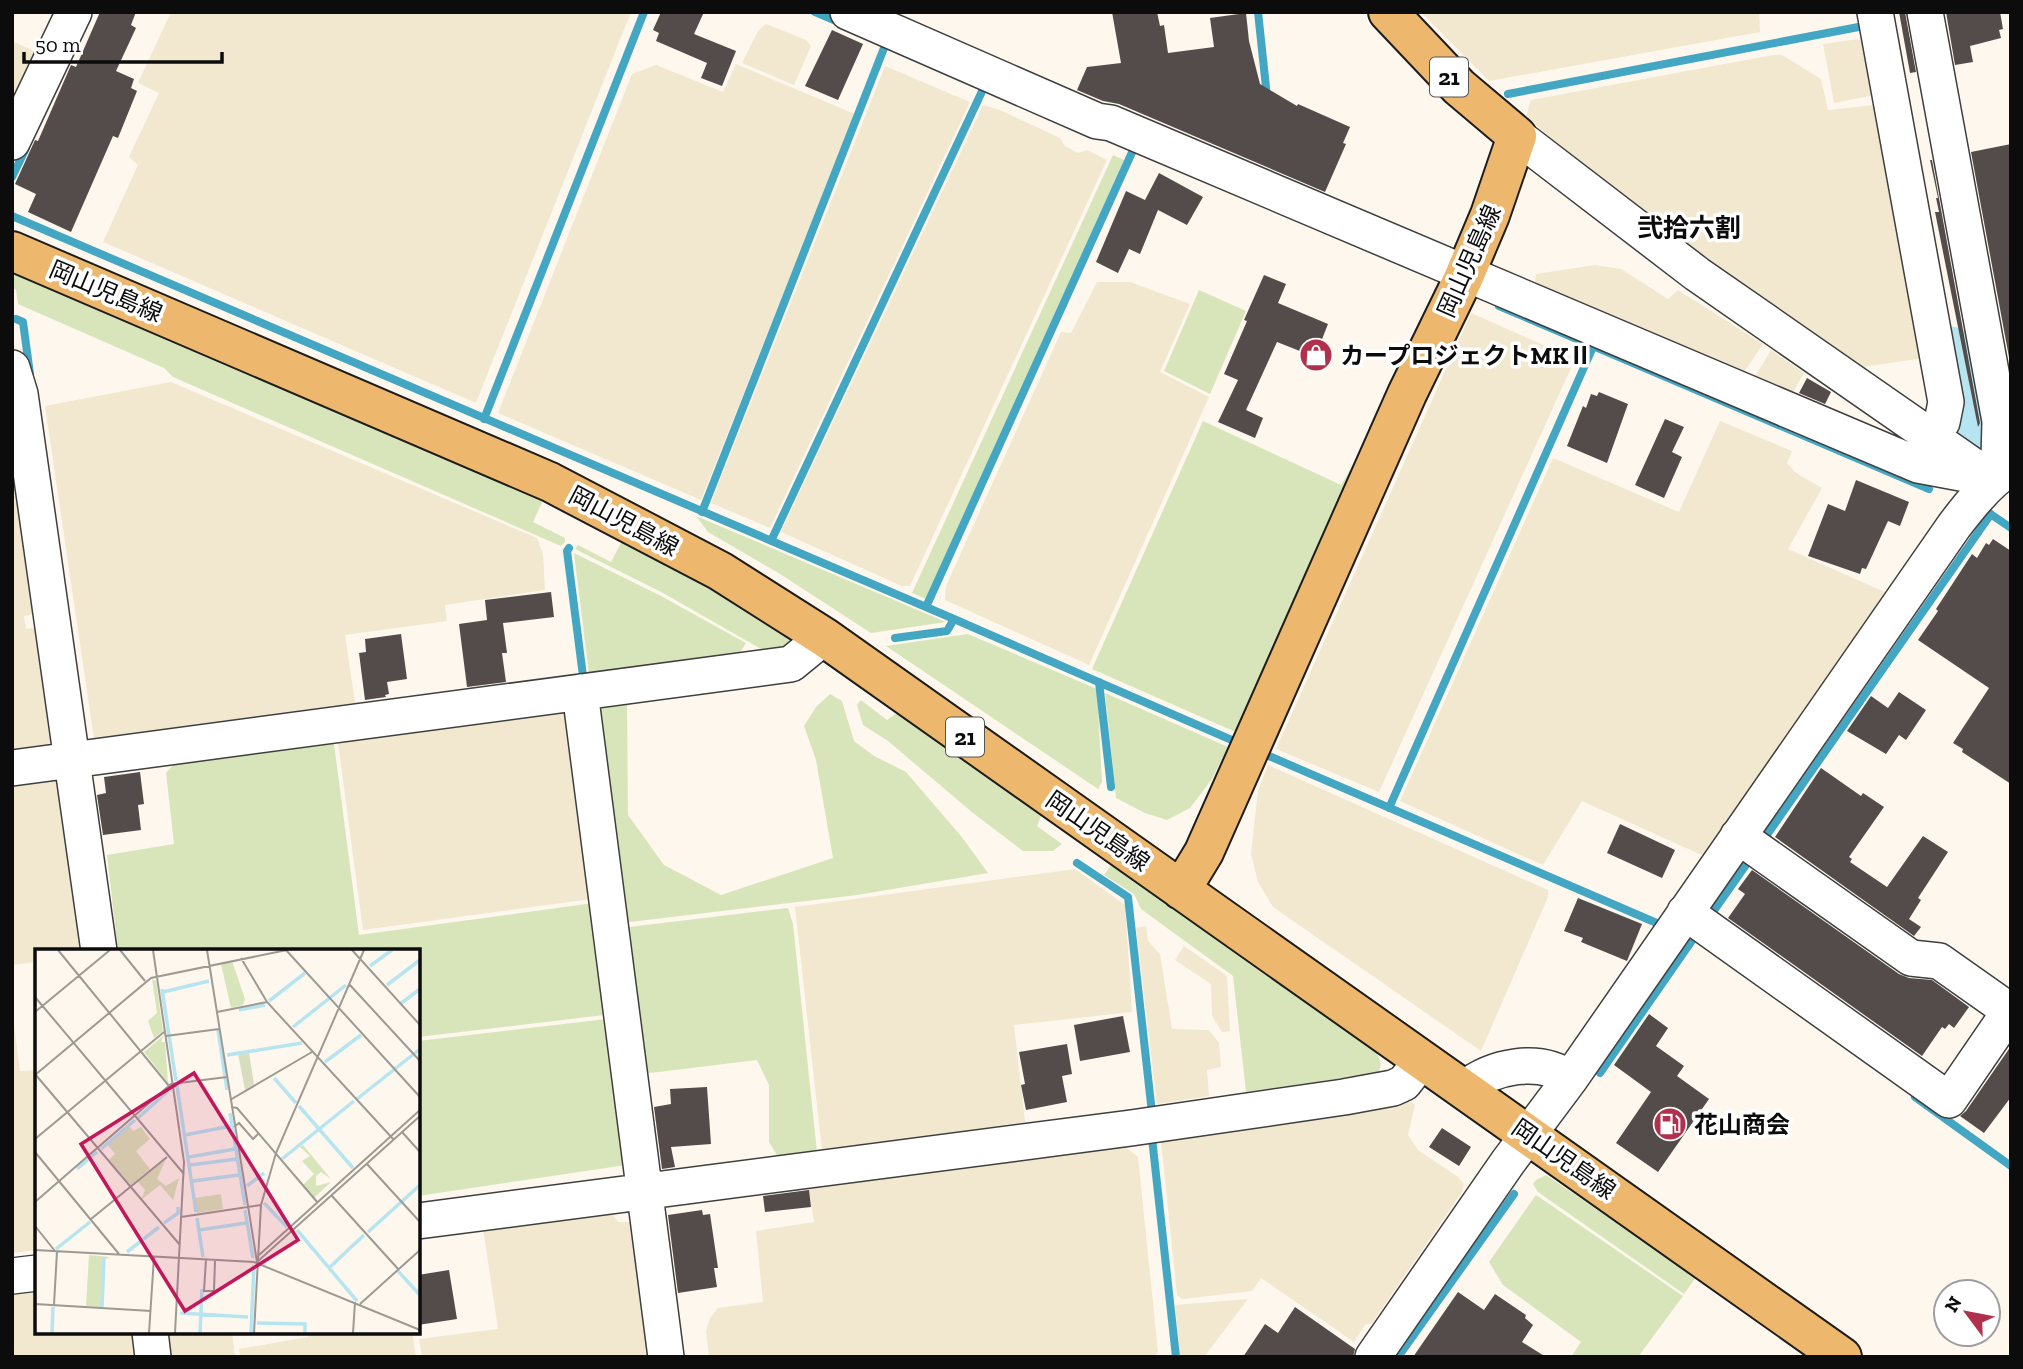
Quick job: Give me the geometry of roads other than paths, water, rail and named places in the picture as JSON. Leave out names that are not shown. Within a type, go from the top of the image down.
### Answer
[{"type":"main road","name":"21","points":[[1388,12],[1459,87],[1517,136]]},
{"type":"main road","name":"岡山児島線","points":[[1181,890],[1204,852],[1401,406],[1461,283],[1495,203],[1517,136]]},
{"type":"main road","name":"岡山児島線","points":[[12,251],[550,482],[719,571],[824,637],[1842,1357]]},
{"type":"street","points":[[12,142],[74,12]]},
{"type":"street","points":[[848,12],[1097,121],[1123,129],[1461,283],[1692,371],[1919,465],[2005,479]]},
{"type":"street","points":[[1925,12],[2000,421],[1999,458],[2005,479]]},
{"type":"street","points":[[1877,19],[1945,402],[1942,422]]},
{"type":"street","points":[[1517,136],[1697,274],[2005,479]]},
{"type":"street","points":[[12,368],[20,394],[99,949]]},
{"type":"street","points":[[1382,1354],[1530,1134],[1570,1079],[1696,920],[1750,844],[1954,526],[1973,501],[2005,479]]},
{"type":"street","points":[[12,768],[792,664],[824,637]]},
{"type":"street","points":[[580,692],[666,1357]]},
{"type":"street","points":[[1696,920],[1949,1100],[2010,1011],[1939,961],[1911,958],[1750,844]]},
{"type":"street","points":[[420,1221],[1131,1128],[1344,1097],[1404,1083],[1422,1060]]},
{"type":"street","points":[[1464,1088],[1487,1073],[1513,1067],[1553,1070],[1570,1079]]},
{"type":"street","points":[[12,1276],[35,1273]]},
{"type":"street","points":[[150,1334],[153,1357]]},
{"type":"waterway","points":[[484,419],[644,12]]},
{"type":"waterway","points":[[815,12],[841,23]]},
{"type":"waterway","points":[[1258,12],[1267,97]]},
{"type":"waterway","points":[[1508,94],[1869,25]]},
{"type":"waterway","points":[[702,512],[886,43]]},
{"type":"waterway","points":[[771,541],[985,85]]},
{"type":"waterway","points":[[12,177],[26,148]]},
{"type":"waterway","points":[[926,607],[1134,148]]},
{"type":"waterway","points":[[12,216],[1234,741]]},
{"type":"waterway","points":[[1499,306],[1929,489]]},
{"type":"waterway","points":[[16,319],[23,322],[30,374]]},
{"type":"waterway","points":[[1389,808],[1593,347]]},
{"type":"waterway","points":[[1951,350],[1961,399],[1962,440]]},
{"type":"waterway","points":[[1989,513],[2011,528]]},
{"type":"waterway","points":[[1762,842],[1991,514]]},
{"type":"waterway","points":[[569,548],[567,551],[584,684]]},
{"type":"waterway","points":[[895,638],[947,631],[954,619]]},
{"type":"waterway","points":[[1099,682],[1111,787]]},
{"type":"waterway","points":[[1269,756],[1659,924]]},
{"type":"waterway","points":[[1708,919],[1753,855]]},
{"type":"waterway","points":[[1077,863],[1128,897],[1152,1113]]},
{"type":"waterway","points":[[1600,1073],[1698,932]]},
{"type":"waterway","points":[[1915,1097],[2011,1166]]},
{"type":"waterway","points":[[1152,1138],[1176,1357]]},
{"type":"waterway","points":[[1398,1357],[1514,1194]]},
{"type":"place","name":"カープロジェクトMKⅡ","points":[[1316,355]]},
{"type":"place","name":"花山商会","points":[[1670,1124]]},
{"type":"district","name":"弐拾六割","points":[[1689,228]]}]
